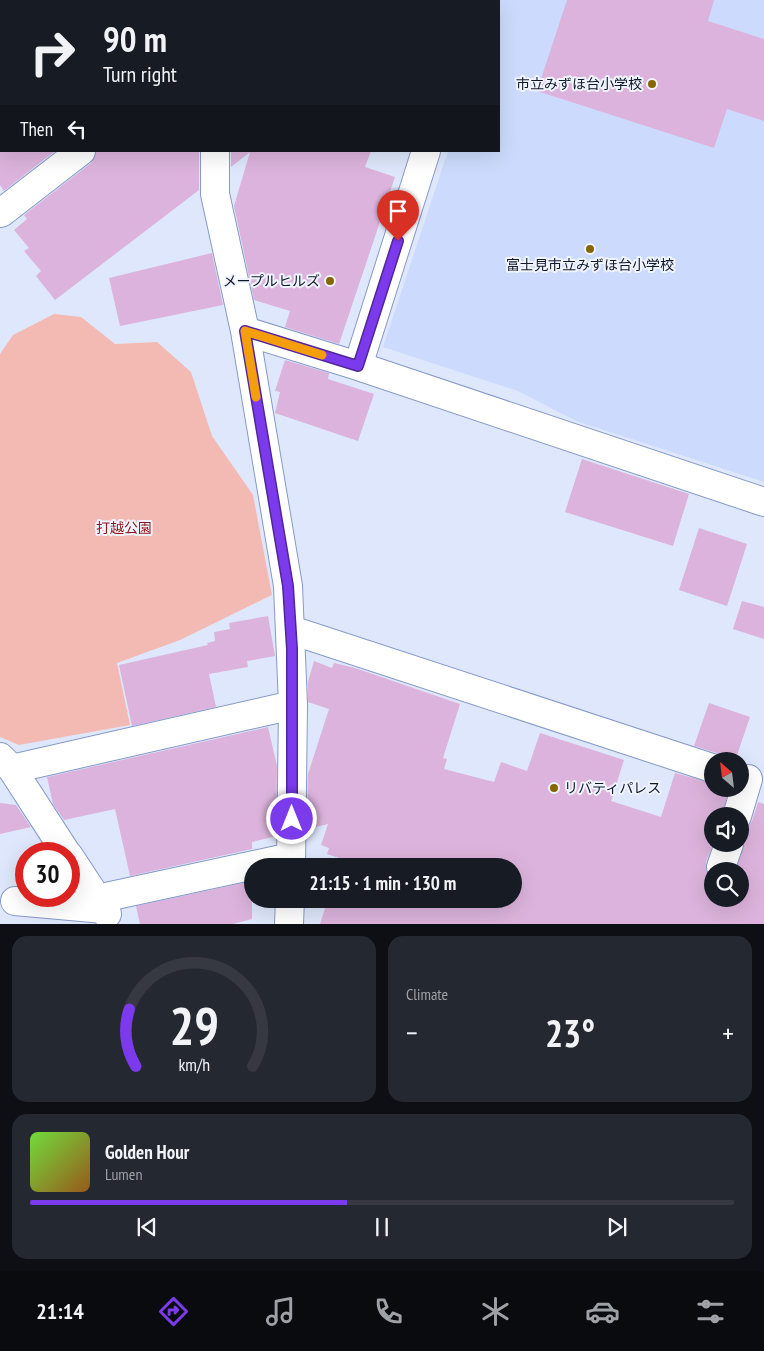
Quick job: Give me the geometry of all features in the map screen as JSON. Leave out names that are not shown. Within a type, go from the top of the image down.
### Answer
[{"type":"street","points":[[0,213],[80,152]]},
{"type":"street","points":[[215,152],[215,194],[245,331],[288,586],[293,704],[291,858]]},
{"type":"street","points":[[358,366],[426,152]]},
{"type":"street","points":[[245,331],[358,366],[764,502]]},
{"type":"street","points":[[291,630],[704,765]]},
{"type":"street","points":[[59,842],[6,763],[293,704]]},
{"type":"street","points":[[740,807],[751,780]]},
{"type":"street","points":[[80,873],[105,910]]},
{"type":"street","points":[[14,901],[105,910],[244,874]]},
{"type":"street","points":[[289,924],[290,908]]},
{"type":"shaded area","name":"富士見市立みずほ台小学校","points":[[500,0],[764,0],[764,482],[576,421],[518,391],[383,347],[448,152],[500,152]]},
{"type":"green space","name":"打越公園","points":[[54,314],[81,317],[115,344],[157,342],[191,372],[212,436],[253,495],[272,595],[180,640],[117,663],[130,725],[19,745],[0,737],[0,354],[13,335]]},
{"type":"building","name":"市立みずほ台小学校","points":[[567,0],[714,0],[708,21],[764,39],[764,121],[727,109],[714,148],[537,91]]},
{"type":"building","points":[[0,152],[54,152],[4,191],[0,185]]},
{"type":"building","points":[[96,152],[199,152],[199,190],[55,300],[36,276],[41,271],[24,251],[29,248],[14,230],[27,219],[24,215],[91,163]]},
{"type":"building","points":[[231,152],[250,152],[231,167]]},
{"type":"building","points":[[250,152],[371,152],[365,167],[395,177],[339,344],[285,327],[290,311],[254,300],[234,206]]},
{"type":"building","points":[[212,253],[223,305],[120,326],[109,278]]},
{"type":"building","points":[[285,360],[329,373],[328,379],[374,394],[358,441],[275,413],[280,392],[275,391]]},
{"type":"building","points":[[582,459],[689,494],[673,546],[565,512]]},
{"type":"building","points":[[699,528],[747,544],[727,606],[679,590]]},
{"type":"building","points":[[742,601],[764,607],[764,639],[733,629]]},
{"type":"building","points":[[268,616],[275,656],[247,661],[248,667],[209,674],[216,707],[132,726],[119,665],[208,645],[207,643],[215,641],[214,632],[230,629],[229,623]]},
{"type":"building","points":[[314,661],[332,668],[334,663],[355,668],[460,704],[443,758],[447,759],[444,769],[494,782],[501,762],[527,771],[540,733],[624,760],[611,801],[661,817],[675,773],[704,781],[704,798],[726,798],[724,807],[704,807],[704,852],[710,852],[706,862],[704,862],[704,907],[749,907],[749,862],[738,862],[741,852],[749,852],[749,825],[758,802],[764,804],[764,924],[320,924],[325,908],[522,908],[522,858],[339,858],[327,854],[329,848],[321,845],[328,824],[307,829],[308,774],[329,709],[308,702],[308,682]]},
{"type":"building","points":[[709,703],[750,717],[738,752],[714,752],[694,746]]},
{"type":"building","points":[[268,727],[277,766],[276,836],[252,842],[252,849],[130,876],[115,809],[64,820],[53,804],[47,777]]},
{"type":"building","points":[[0,803],[16,805],[31,827],[0,834]]},
{"type":"building","points":[[244,883],[244,908],[252,908],[252,919],[233,924],[140,924],[136,906]]},
{"type":"slow traffic","points":[[256,397],[245,331],[322,355]]},
{"type":"place","name":"市立みずほ台小学校","points":[[652,84]]},
{"type":"place","name":"富士見市立みずほ台小学校","points":[[590,249]]},
{"type":"place","name":"メープルヒルズ","points":[[330,281]]},
{"type":"place","name":"リバティパレス","points":[[554,788]]},
{"type":"route","points":[[292,819],[293,704],[288,586],[245,331],[358,366],[398,241]]}]
